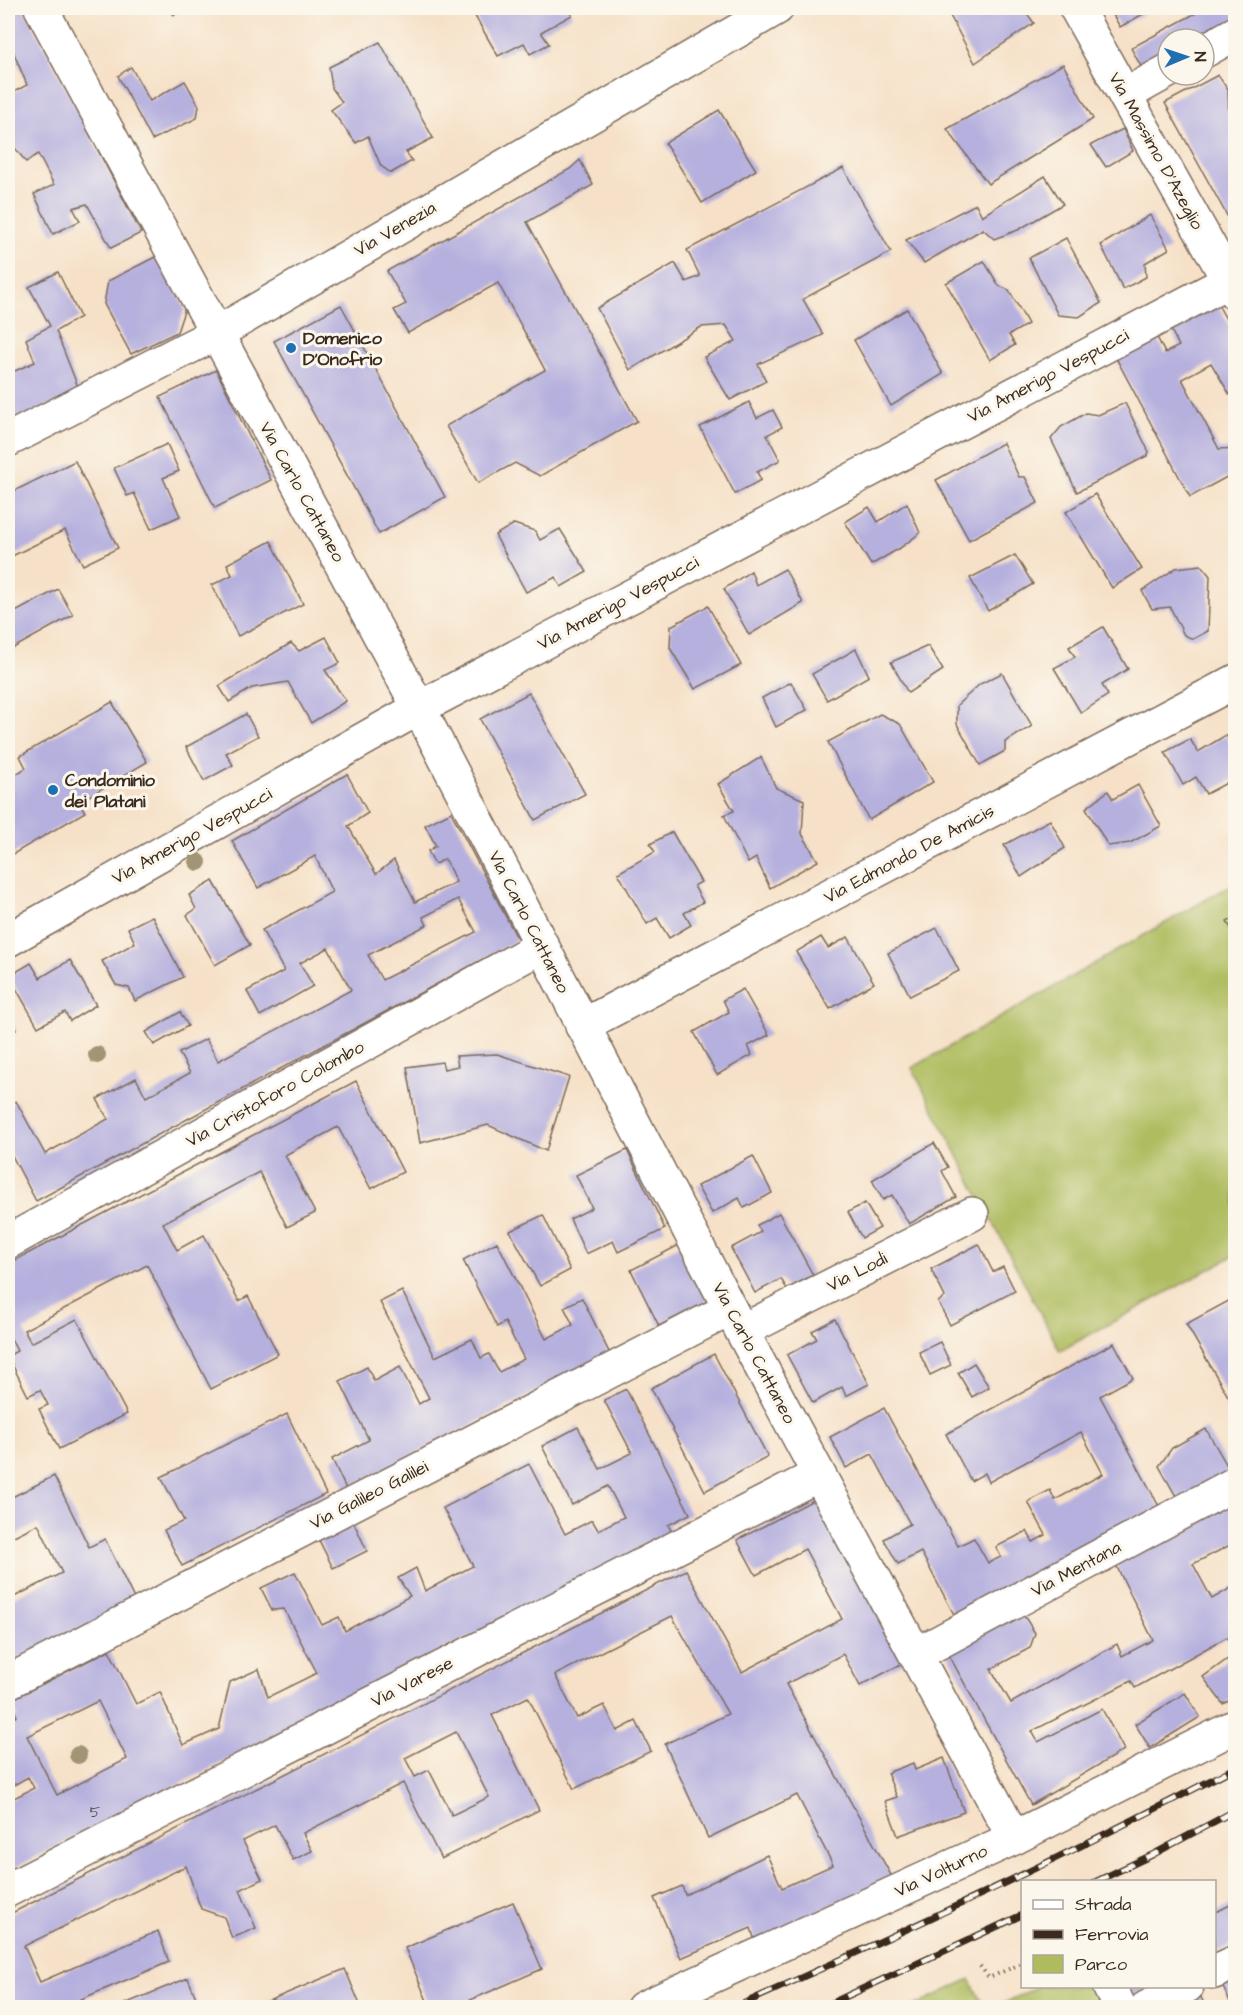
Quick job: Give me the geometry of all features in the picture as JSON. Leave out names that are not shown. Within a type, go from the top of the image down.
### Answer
[{"type":"street","name":"Via Carlo Cattaneo","points":[[41,8],[419,708],[736,1320],[1014,1838]]},
{"type":"street","name":"Via Venezia","points":[[8,440],[217,333],[777,8]]},
{"type":"street","name":"Via Massimo D'Azeglio","points":[[1076,8],[1233,284]]},
{"type":"street","points":[[1216,44],[1236,33]]},
{"type":"street","points":[[1125,95],[1156,78]]},
{"type":"street","name":"Via Amerigo Vespucci","points":[[8,940],[419,708],[1233,284]]},
{"type":"street","name":"Via Edmondo De Amicis","points":[[582,1026],[1236,681]]},
{"type":"street","name":"Via Cristoforo Colombo","points":[[8,1242],[542,946]]},
{"type":"street","name":"Via Lodi","points":[[736,1320],[972,1214]]},
{"type":"street","name":"Via Galileo Galilei","points":[[8,1682],[736,1320]]},
{"type":"street","name":"Via Varese","points":[[8,1890],[818,1475]]},
{"type":"street","name":"Via Mentana","points":[[917,1654],[1236,1483]]},
{"type":"street","name":"Via Volturno","points":[[643,2007],[1014,1838],[1236,1726]]},
{"type":"street","points":[[1216,1972],[1236,1962]]},
{"type":"street","points":[[1110,1988],[1120,2007]]},
{"type":"street","points":[[1146,2007],[1183,1988]]},
{"type":"path","points":[[980,1966],[988,1978],[1021,1964]]},
{"type":"green space","points":[[1235,883],[1235,1255],[1060,1351],[912,1068]]},
{"type":"green space","points":[[970,1979],[984,2007],[912,2007]]},
{"type":"green space","points":[[1034,1988],[1094,1988],[1104,2008],[995,2008]]},
{"type":"building","points":[[8,8],[24,8],[141,233],[111,248],[87,204],[73,208],[80,221],[53,234],[34,194],[54,185],[38,154],[26,162],[8,139],[8,95],[27,85],[8,39]]},
{"type":"building","points":[[169,8],[186,8],[174,15]]},
{"type":"building","points":[[477,8],[568,8],[572,15],[541,32],[549,44],[530,54],[524,43],[498,56],[472,11]]},
{"type":"building","points":[[946,8],[1023,8],[1034,23],[975,63]]},
{"type":"building","points":[[1109,8],[1154,8],[1120,27]]},
{"type":"building","points":[[1196,8],[1236,8],[1236,22],[1216,33],[1216,27],[1170,27],[1196,13]]},
{"type":"building","points":[[1156,35],[1156,68],[1145,74],[1131,48]]},
{"type":"building","points":[[380,42],[433,138],[406,152],[412,161],[391,173],[381,166],[368,136],[356,143],[331,110],[342,102],[332,88],[329,67]]},
{"type":"building","points":[[1063,64],[1093,119],[988,184],[947,129]]},
{"type":"building","points":[[131,67],[150,101],[185,81],[199,106],[197,118],[152,140],[118,76]]},
{"type":"building","points":[[1218,75],[1228,90],[1229,119],[1236,129],[1236,232],[1165,103],[1195,87],[1216,87]]},
{"type":"building","points":[[719,110],[756,170],[702,203],[665,143]]},
{"type":"building","points":[[1123,129],[1133,151],[1106,167],[1091,145]]},
{"type":"building","points":[[580,160],[593,185],[527,222],[637,421],[540,476],[515,463],[478,483],[446,426],[545,370],[498,283],[408,333],[394,310],[406,304],[387,271],[570,169]]},
{"type":"building","points":[[843,168],[891,252],[803,299],[823,335],[758,364],[766,381],[730,400],[704,357],[736,341],[726,325],[701,327],[630,370],[597,308],[675,263],[686,282],[700,276],[687,250]]},
{"type":"building","points":[[1045,176],[1063,204],[1018,230],[994,239],[983,229],[924,263],[906,240],[976,204],[982,216]]},
{"type":"building","points":[[1150,215],[1169,249],[1145,263],[1146,277],[1123,289],[1101,245]]},
{"type":"building","points":[[1066,238],[1101,303],[1079,317],[1058,315],[1029,258]]},
{"type":"building","points":[[157,256],[185,308],[177,332],[131,354],[104,304],[108,281]]},
{"type":"building","points":[[984,261],[999,286],[1009,290],[1028,324],[1009,335],[1015,345],[990,360],[946,283]]},
{"type":"building","points":[[58,272],[80,317],[56,331],[80,392],[8,426],[8,374],[35,362],[26,339],[50,326],[29,287]]},
{"type":"building","points":[[1217,303],[1236,337],[1236,392],[1230,395],[1211,363],[1182,379],[1219,449],[1236,448],[1236,472],[1190,497],[1115,356],[1156,335],[1165,353],[1179,346],[1170,328]]},
{"type":"building","points":[[341,305],[445,497],[379,534],[274,341]]},
{"type":"building","points":[[907,309],[943,374],[891,406],[854,340]]},
{"type":"building","points":[[216,370],[271,480],[215,508],[160,397]]},
{"type":"building","points":[[749,402],[757,418],[773,410],[782,427],[767,435],[780,460],[757,472],[761,480],[735,494],[700,427]]},
{"type":"building","points":[[1125,403],[1149,452],[1147,456],[1077,492],[1051,439],[1061,427],[1086,413],[1098,415]]},
{"type":"building","points":[[1003,443],[1019,477],[1025,477],[1038,503],[969,540],[936,480]]},
{"type":"building","points":[[167,444],[179,471],[163,478],[180,516],[151,529],[134,493],[127,496],[114,468]]},
{"type":"building","points":[[75,461],[118,548],[83,565],[65,530],[8,558],[8,494]]},
{"type":"building","points":[[1095,494],[1142,569],[1112,588],[1066,512]]},
{"type":"building","points":[[907,503],[920,533],[871,565],[845,522],[869,507],[878,522]]},
{"type":"building","points":[[514,524],[535,531],[540,540],[560,529],[587,572],[561,587],[556,577],[526,592],[495,535]]},
{"type":"building","points":[[271,541],[303,604],[238,636],[212,585],[232,575],[227,564]]},
{"type":"building","points":[[1015,555],[1033,584],[988,611],[970,578]]},
{"type":"building","points":[[1201,565],[1210,576],[1208,631],[1193,639],[1184,635],[1170,607],[1152,609],[1142,591],[1176,568]]},
{"type":"building","points":[[785,569],[803,603],[749,635],[724,589],[751,571],[756,585]]},
{"type":"building","points":[[58,589],[73,615],[8,651],[8,616]]},
{"type":"building","points":[[708,606],[741,665],[695,689],[670,648],[671,626]]},
{"type":"building","points":[[1103,627],[1128,669],[1102,685],[1108,695],[1081,713],[1054,668],[1075,657],[1069,647]]},
{"type":"building","points":[[326,637],[340,663],[325,670],[346,701],[311,723],[288,682],[252,688],[229,702],[219,686],[291,643],[299,651]]},
{"type":"building","points":[[928,646],[943,670],[908,693],[891,662]]},
{"type":"building","points":[[856,649],[869,676],[827,700],[812,674]]},
{"type":"building","points":[[1002,673],[1032,726],[1005,742],[1005,751],[980,765],[957,724],[957,705],[980,684]]},
{"type":"building","points":[[791,682],[807,710],[776,727],[762,698]]},
{"type":"building","points":[[529,693],[585,794],[535,820],[480,719]]},
{"type":"building","name":"Condominio dei Platani","points":[[112,702],[147,762],[79,802],[85,812],[8,857],[8,779],[26,768],[20,756]]},
{"type":"building","points":[[246,714],[258,736],[226,753],[233,765],[204,781],[186,747]]},
{"type":"building","points":[[880,714],[900,724],[933,782],[869,820],[828,742]]},
{"type":"building","points":[[1226,735],[1236,751],[1236,778],[1206,794],[1196,777],[1183,785],[1165,752],[1190,739],[1198,752]]},
{"type":"building","points":[[761,757],[776,788],[804,800],[802,834],[818,861],[770,888],[756,858],[748,863],[724,815],[734,811],[718,784]]},
{"type":"building","points":[[347,774],[368,813],[348,826],[376,874],[394,860],[415,902],[456,882],[445,859],[435,864],[428,851],[436,846],[425,825],[451,812],[518,940],[36,1201],[8,1148],[8,1106],[16,1101],[45,1154],[108,1119],[97,1099],[136,1078],[146,1097],[190,1073],[179,1053],[206,1039],[218,1061],[351,990],[328,948],[300,963],[313,986],[260,1016],[247,991],[284,971],[262,930],[332,892],[315,856],[258,888],[232,841]],"holes":[[[458,899],[476,932],[382,980],[368,955],[427,925],[423,917]]]},
{"type":"building","points":[[1138,785],[1161,826],[1130,843],[1108,846],[1086,808],[1108,791],[1113,799]]},
{"type":"building","points":[[1050,820],[1065,848],[1021,877],[1004,845]]},
{"type":"building","points":[[672,832],[701,882],[694,886],[703,902],[684,913],[691,925],[669,938],[657,918],[647,924],[618,873],[655,852],[650,844]]},
{"type":"building","points":[[213,881],[250,945],[215,965],[187,915],[196,909],[189,895]]},
{"type":"building","points":[[152,916],[183,977],[135,1001],[129,988],[116,985],[102,961],[135,943],[128,928]]},
{"type":"building","points":[[1236,917],[1236,936],[1227,922]]},
{"type":"building","points":[[937,928],[959,971],[910,996],[888,953]]},
{"type":"building","points":[[821,937],[828,948],[848,937],[874,983],[830,1009],[796,952]]},
{"type":"building","points":[[70,960],[96,1005],[70,1021],[65,1012],[38,1027],[9,976],[31,963],[40,978]]},
{"type":"building","points":[[743,989],[769,1035],[748,1046],[752,1055],[717,1075],[694,1032],[729,1012],[723,1000]]},
{"type":"building","points":[[180,1012],[188,1026],[154,1045],[146,1032]]},
{"type":"building","points":[[8,1014],[16,1030],[8,1035]]},
{"type":"building","points":[[497,1054],[569,1077],[546,1151],[488,1125],[420,1143],[407,1067],[442,1062],[444,1069],[458,1066],[456,1056]]},
{"type":"building","points":[[356,1081],[403,1172],[371,1189],[338,1127],[285,1155],[315,1213],[287,1227],[259,1172],[163,1223],[177,1250],[204,1235],[239,1301],[248,1296],[278,1354],[211,1389],[147,1265],[24,1330],[31,1343],[77,1319],[127,1414],[59,1449],[39,1409],[48,1405],[40,1390],[28,1396],[8,1356],[17,1351],[11,1339],[8,1341],[8,1264]]},
{"type":"building","points":[[934,1143],[948,1167],[942,1171],[956,1197],[909,1224],[892,1195],[883,1200],[872,1180]]},
{"type":"building","points":[[627,1150],[665,1229],[618,1252],[613,1241],[586,1254],[570,1219],[592,1208],[576,1175]]},
{"type":"building","points":[[753,1156],[772,1193],[744,1208],[739,1198],[712,1213],[697,1186]]},
{"type":"building","points":[[865,1203],[880,1228],[862,1238],[848,1212]]},
{"type":"building","points":[[779,1213],[813,1275],[787,1289],[781,1279],[755,1293],[731,1248],[761,1232],[757,1225]]},
{"type":"building","points":[[543,1215],[570,1270],[540,1286],[510,1231]]},
{"type":"building","points":[[497,1242],[546,1339],[573,1325],[564,1307],[582,1298],[610,1354],[346,1489],[332,1459],[369,1440],[340,1381],[367,1367],[374,1381],[400,1367],[419,1404],[429,1398],[380,1302],[402,1291],[435,1357],[472,1339],[481,1358],[489,1354],[499,1372],[524,1359],[505,1322],[497,1327],[463,1260]]},
{"type":"building","points":[[681,1244],[710,1300],[659,1326],[631,1270]]},
{"type":"building","points":[[979,1244],[993,1272],[1003,1267],[1015,1291],[950,1325],[938,1302],[945,1297],[931,1269]]},
{"type":"building","points":[[1236,1297],[1236,1410],[1186,1324]]},
{"type":"building","points":[[835,1319],[869,1384],[846,1396],[842,1387],[813,1403],[787,1355],[817,1339],[812,1331]]},
{"type":"building","points":[[940,1342],[951,1365],[930,1375],[919,1352]]},
{"type":"building","points":[[1114,1343],[1133,1378],[1100,1396],[1162,1512],[958,1622],[921,1552],[898,1564],[884,1539],[910,1524],[872,1454],[846,1468],[830,1437],[884,1408],[958,1546],[974,1538],[988,1563],[1001,1557],[996,1547],[1027,1531],[1033,1542],[1046,1535],[1028,1502],[1050,1490],[1055,1500],[1103,1474],[1081,1432],[989,1482],[985,1473],[971,1481],[946,1434]]},
{"type":"building","points":[[714,1354],[768,1457],[705,1491],[651,1388]]},
{"type":"building","points":[[974,1363],[989,1387],[972,1397],[958,1373]]},
{"type":"building","points":[[626,1389],[690,1514],[668,1525],[673,1534],[8,1871],[8,1801],[34,1788],[28,1777],[14,1785],[8,1772],[8,1721],[17,1716],[9,1701],[109,1650],[136,1704],[160,1692],[183,1745],[219,1729],[230,1682],[259,1669],[268,1697],[317,1673],[284,1609],[272,1610],[261,1588],[295,1572],[322,1625],[339,1617],[345,1631],[410,1596],[398,1578],[416,1568],[425,1591],[473,1566],[443,1508],[529,1464],[565,1534],[592,1520],[598,1530],[624,1517],[608,1486],[572,1505],[542,1446],[578,1427],[600,1469],[632,1453],[604,1400]],"holes":[[[98,1701],[127,1759],[57,1795],[27,1736]]]},
{"type":"building","points":[[287,1414],[326,1494],[182,1566],[164,1530],[184,1521],[161,1477]]},
{"type":"building","points":[[1206,1429],[1233,1476],[1181,1505],[1159,1466],[1172,1448]]},
{"type":"building","points":[[54,1476],[89,1547],[105,1539],[137,1605],[8,1668],[8,1600],[62,1573],[38,1524],[8,1539],[8,1499]]},
{"type":"building","points":[[1236,1492],[1236,1542],[1193,1564],[1212,1599],[1236,1585],[1236,1649],[1227,1637],[1135,1688],[1131,1681],[1032,1731],[1038,1742],[1102,1709],[1124,1750],[1031,1805],[944,1646],[1018,1606],[1035,1633],[1030,1648],[991,1669],[1011,1703],[1117,1644],[1122,1656],[1153,1640],[1114,1561]]},
{"type":"building","points":[[819,1497],[905,1662],[860,1686],[843,1654],[786,1684],[893,1879],[755,1941],[751,1928],[681,1958],[654,1898],[682,1886],[685,1895],[767,1855],[782,1888],[833,1865],[797,1795],[708,1838],[665,1744],[728,1714],[672,1616],[555,1675],[577,1718],[604,1705],[617,1731],[636,1721],[651,1751],[574,1789],[528,1697],[492,1715],[539,1810],[441,1859],[403,1783],[303,1833],[312,1851],[293,1860],[275,1825],[243,1841],[262,1879],[240,1890],[256,1928],[232,1938],[224,1917],[201,1909],[186,1866],[24,1946],[40,1982],[158,1931],[169,1962],[60,2008],[12,2008],[8,1996],[8,1915],[686,1570],[742,1672],[842,1619],[805,1549],[756,1575],[737,1540]],"holes":[[[456,1732],[489,1797],[452,1815],[429,1770],[415,1777],[405,1758]]]},
{"type":"building","points":[[353,1521],[367,1551],[333,1568],[318,1538]]},
{"type":"building","points":[[1236,1653],[1236,1697],[1223,1704],[1203,1677]]},
{"type":"building","points":[[1185,1693],[1200,1717],[1150,1748],[1135,1724]]},
{"type":"building","points":[[944,1758],[964,1812],[898,1836],[885,1801],[897,1797],[887,1773],[913,1763],[915,1770]]},
{"type":"building","points":[[513,1902],[542,1969],[452,2008],[430,2008],[405,1948]]},
{"type":"building","points":[[1236,1902],[1236,1943],[1216,1953],[1216,1912]]},
{"type":"building","points":[[345,1969],[361,2007],[254,2007]]},
{"type":"building","points":[[1236,1975],[1236,2008],[1233,2008],[1220,1981]]},
{"type":"building","points":[[188,1978],[200,2008],[117,2008],[117,2007]]},
{"type":"building","points":[[1124,1988],[1148,1988],[1130,1998]]},
{"type":"building","points":[[1199,1993],[1206,2008],[1168,2008]]},
{"type":"railway","points":[[734,2008],[987,1892],[1236,1767]]},
{"type":"railway","points":[[1099,1880],[1236,1810]]},
{"type":"railway","points":[[821,2008],[1021,1915]]},
{"type":"place","name":"Domenico D'Onofrio","points":[[291,348]]},
{"type":"place","name":"Condominio dei Platani","points":[[53,790]]}]
